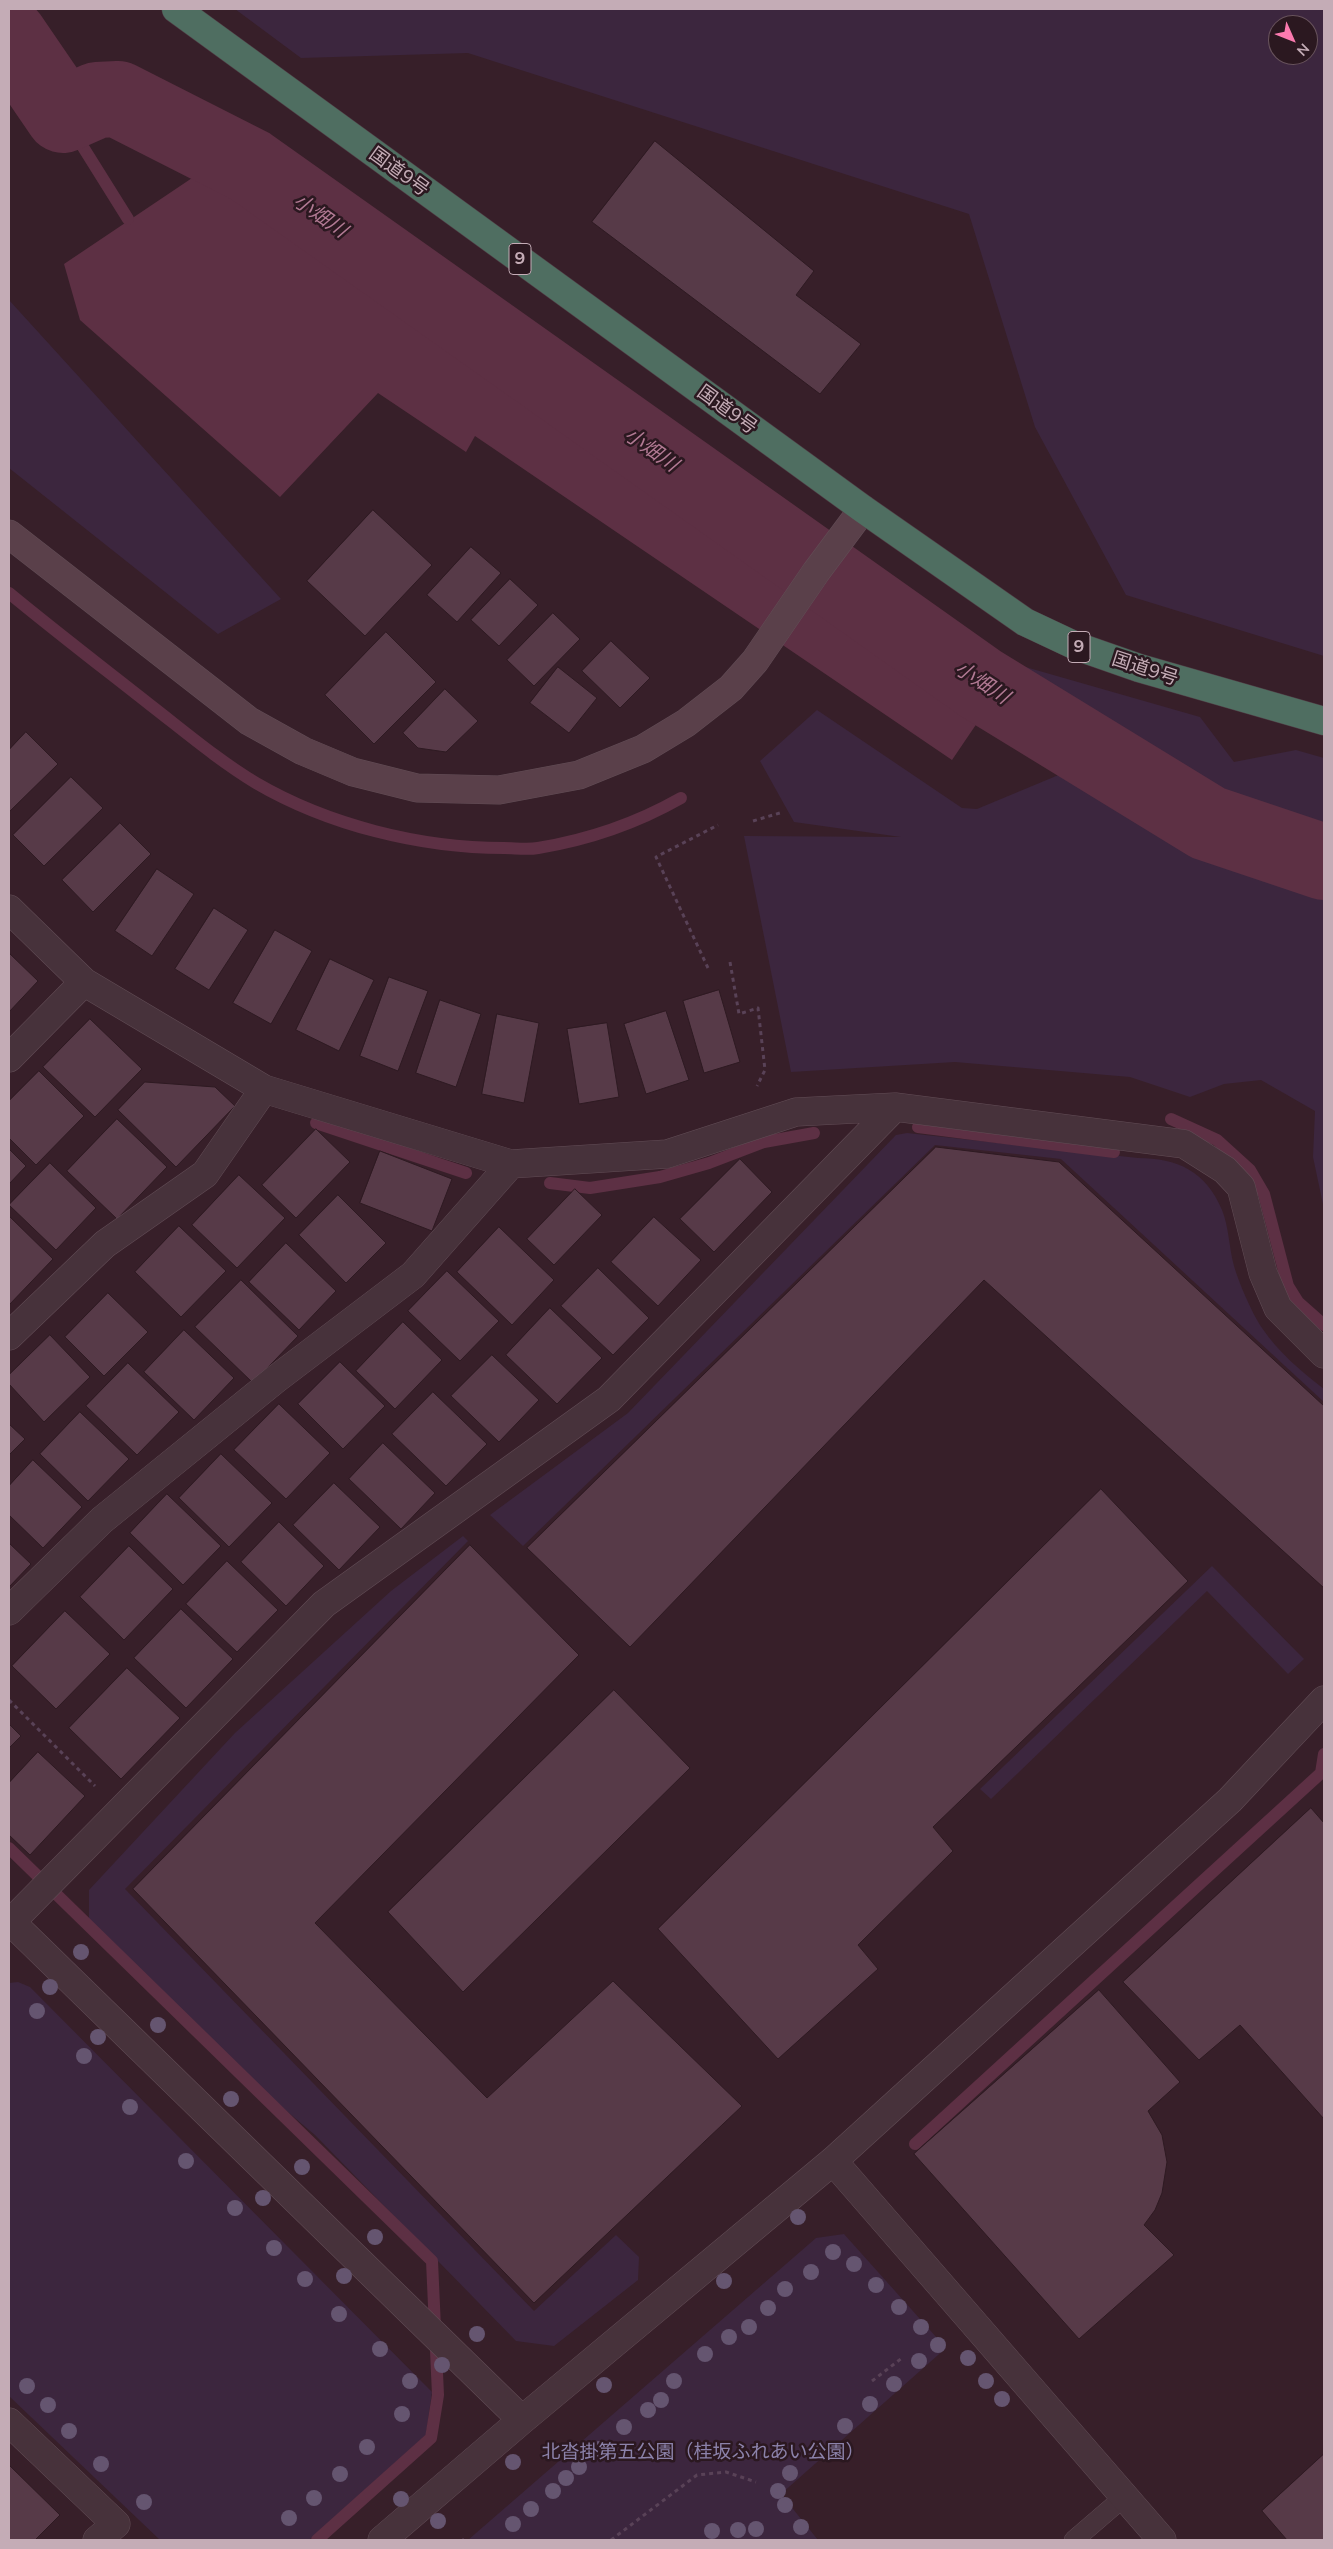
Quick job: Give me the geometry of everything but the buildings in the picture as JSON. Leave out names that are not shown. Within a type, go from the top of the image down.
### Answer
[{"type":"highway","name":"国道9号","points":[[176,9],[863,509],[1025,622],[1076,646],[1139,668],[1324,721]]},
{"type":"street","points":[[9,534],[249,721],[303,751],[345,769],[417,788],[500,790],[588,772],[643,749],[686,723],[731,688],[767,646],[816,572],[863,509]]},
{"type":"street","points":[[9,909],[84,982],[264,1089],[511,1164],[666,1154],[796,1112],[894,1107],[1184,1144],[1208,1157],[1225,1170],[1241,1187],[1263,1273],[1278,1308],[1324,1354]]},
{"type":"street","points":[[9,1058],[84,982]]},
{"type":"street","points":[[9,1336],[105,1244],[205,1174],[264,1089]]},
{"type":"street","points":[[522,2420],[9,1922],[324,1604],[609,1399],[894,1107]]},
{"type":"street","points":[[9,1611],[102,1520],[276,1379],[413,1275],[511,1164]]},
{"type":"street","points":[[382,2540],[522,2420],[834,2161],[1230,1800],[1324,1700]]},
{"type":"street","points":[[834,2161],[1162,2540]]},
{"type":"street","points":[[9,2422],[116,2524],[97,2540]]},
{"type":"lane","points":[[1079,2539],[1124,2497]]},
{"type":"path","points":[[753,821],[783,812]]},
{"type":"path","points":[[708,968],[656,857],[718,825]]},
{"type":"path","points":[[730,962],[739,1014],[758,1008],[765,1070],[757,1088]]},
{"type":"path","points":[[9,1700],[120,1811]]},
{"type":"path","points":[[872,2381],[902,2358]]},
{"type":"path","points":[[611,2540],[697,2474],[726,2472],[756,2482]]},
{"type":"green space","points":[[235,9],[1324,9],[1324,656],[1126,595],[1035,427],[969,214],[468,53],[301,58]]},
{"type":"green space","points":[[9,300],[281,599],[218,634],[9,468]]},
{"type":"green space","points":[[918,601],[1015,664],[1200,717],[1234,762],[1296,750],[1324,758],[1324,1209],[1313,1157],[1315,1111],[1261,1080],[1224,1084],[1190,1097],[1130,1077],[955,1062],[791,1072],[744,836],[901,837],[794,822],[760,761],[817,710],[962,808],[977,809],[1085,764],[887,607]]},
{"type":"green space","points":[[907,1133],[1152,1159],[1177,1164],[1189,1169],[1208,1185],[1222,1210],[1236,1273],[1258,1322],[1268,1337],[1283,1353],[1324,1389],[1324,1402],[1061,1159],[935,1145],[523,1546],[490,1515],[628,1413],[896,1135]]},
{"type":"green space","points":[[463,1536],[468,1541],[125,1889],[534,2311],[616,2235],[639,2257],[638,2280],[554,2346],[516,2341],[315,2135],[251,2081],[89,1923],[89,1890],[235,1733],[391,1591]]},
{"type":"green space","points":[[1212,1566],[1304,1659],[1288,1674],[1207,1591],[991,1799],[980,1789]]},
{"type":"green space","points":[[18,1982],[30,1987],[432,2392],[426,2435],[309,2540],[160,2540],[9,2396],[9,1983]]},
{"type":"green space","name":"北沓掛第五公園（桂坂ふれあい公園）","points":[[844,2234],[946,2348],[781,2494],[818,2540],[468,2540],[816,2238]]},
{"type":"shaded area","points":[[201,172],[990,704],[952,760],[475,436],[466,452],[378,393],[280,497],[80,320],[64,264]]},
{"type":"waterway","name":"小畑川","points":[[9,36],[63,115],[97,100],[118,99],[250,166],[981,684],[1208,823],[1324,862]]},
{"type":"waterway","points":[[63,115],[128,219]]},
{"type":"waterway","points":[[9,593],[228,765],[284,798],[344,822],[408,839],[440,844],[534,849],[575,840],[629,823],[681,798]]},
{"type":"waterway","points":[[1171,1119],[1217,1140],[1250,1170],[1264,1194],[1288,1286],[1298,1302],[1324,1325]]},
{"type":"waterway","points":[[316,1123],[466,1173]]},
{"type":"waterway","points":[[918,1127],[1114,1152]]},
{"type":"waterway","points":[[550,1183],[590,1188],[660,1177],[709,1163],[764,1142],[814,1133]]},
{"type":"waterway","points":[[915,2144],[1321,1773],[1324,1754]]},
{"type":"waterway","points":[[9,1848],[432,2261],[438,2395],[431,2438],[317,2540]]}]
